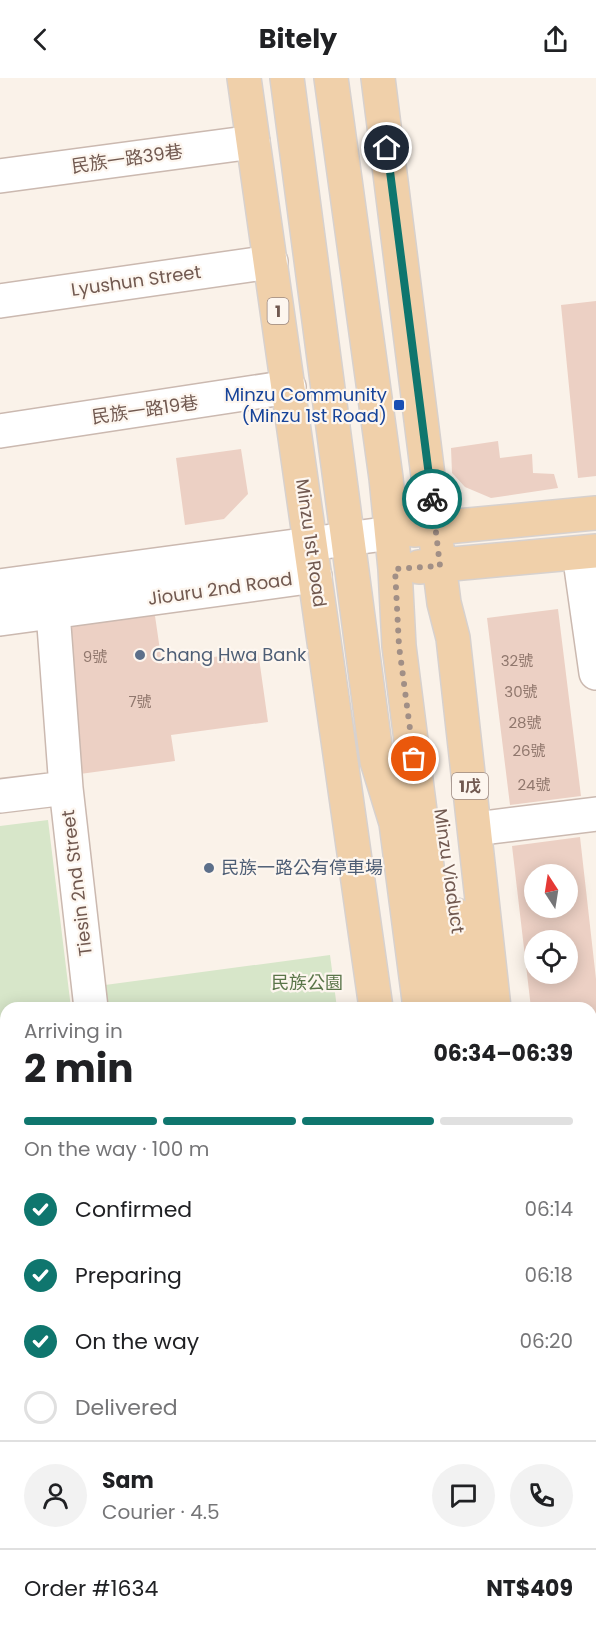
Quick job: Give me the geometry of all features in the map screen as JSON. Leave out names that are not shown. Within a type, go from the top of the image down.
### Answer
[{"type":"main road","name":"Minzu 1st Road","points":[[244,78],[312,544],[337,748],[375,1002]]},
{"type":"main road","name":"Minzu 1st Road","points":[[287,78],[350,572]]},
{"type":"main road","points":[[332,78],[391,533]]},
{"type":"main road","points":[[378,78],[440,566]]},
{"type":"main road","name":"Jiouru 2nd Road","points":[[391,533],[596,513]]},
{"type":"main road","name":"Minzu Viaduct","points":[[391,533],[395,569],[468,1002]]},
{"type":"main road","name":"Jiouru 2nd Road","points":[[315,576],[587,552]]},
{"type":"main road","name":"1戊","points":[[440,566],[444,603],[453,638],[493,1002]]},
{"type":"main road","points":[[350,572],[377,761],[396,824],[419,1002]]},
{"type":"main road","name":"Minzu Viaduct","points":[[408,644],[444,1002]]},
{"type":"main road","points":[[377,761],[374,796],[383,905],[396,1002]]},
{"type":"street","name":"民族一路39巷","points":[[0,176],[254,142]]},
{"type":"street","name":"Lyushun Street","points":[[0,301],[271,262]]},
{"type":"street","name":"民族一路19巷","points":[[0,431],[289,387]]},
{"type":"street","name":"Jiouru 2nd Road","points":[[0,586],[391,533]]},
{"type":"street","points":[[587,552],[596,673]]},
{"type":"street","name":"Jiouru 2nd Road","points":[[0,619],[315,576]]},
{"type":"street","points":[[53,612],[66,788]]},
{"type":"street","name":"Tiesin 2nd Street","points":[[0,796],[66,788],[90,1002]]},
{"type":"street","points":[[474,829],[596,813]]},
{"type":"green space","points":[[48,820],[70,1002],[0,1002],[0,826]]},
{"type":"green space","name":"民族公園","points":[[330,955],[336,1002],[108,1002],[105,985]]},
{"type":"building","points":[[596,301],[596,476],[578,478],[561,305]]},
{"type":"building","points":[[498,441],[500,458],[532,454],[533,473],[554,474],[558,488],[491,498],[465,487],[452,473],[451,448]]},
{"type":"building","points":[[241,449],[248,494],[224,519],[185,525],[176,458]]},
{"type":"building","points":[[154,609],[162,664],[258,651],[268,722],[171,735],[175,761],[80,774],[60,622]]},
{"type":"building","points":[[558,609],[581,796],[510,805],[487,618]]},
{"type":"building","points":[[580,837],[596,979],[596,1002],[530,1002],[528,984],[578,984],[578,930],[524,930],[524,948],[512,846]]},
{"type":"way so far","points":[[414,759],[399,646],[395,569],[440,566],[432,499]]},
{"type":"place","name":"Minzu Community (Minzu 1st Road)","points":[[399,405]]},
{"type":"place","name":"Chang Hwa Bank","points":[[140,655]]},
{"type":"place","name":"民族一路公有停車場","points":[[209,868]]},
{"type":"route","points":[[387,148],[432,499]]}]
